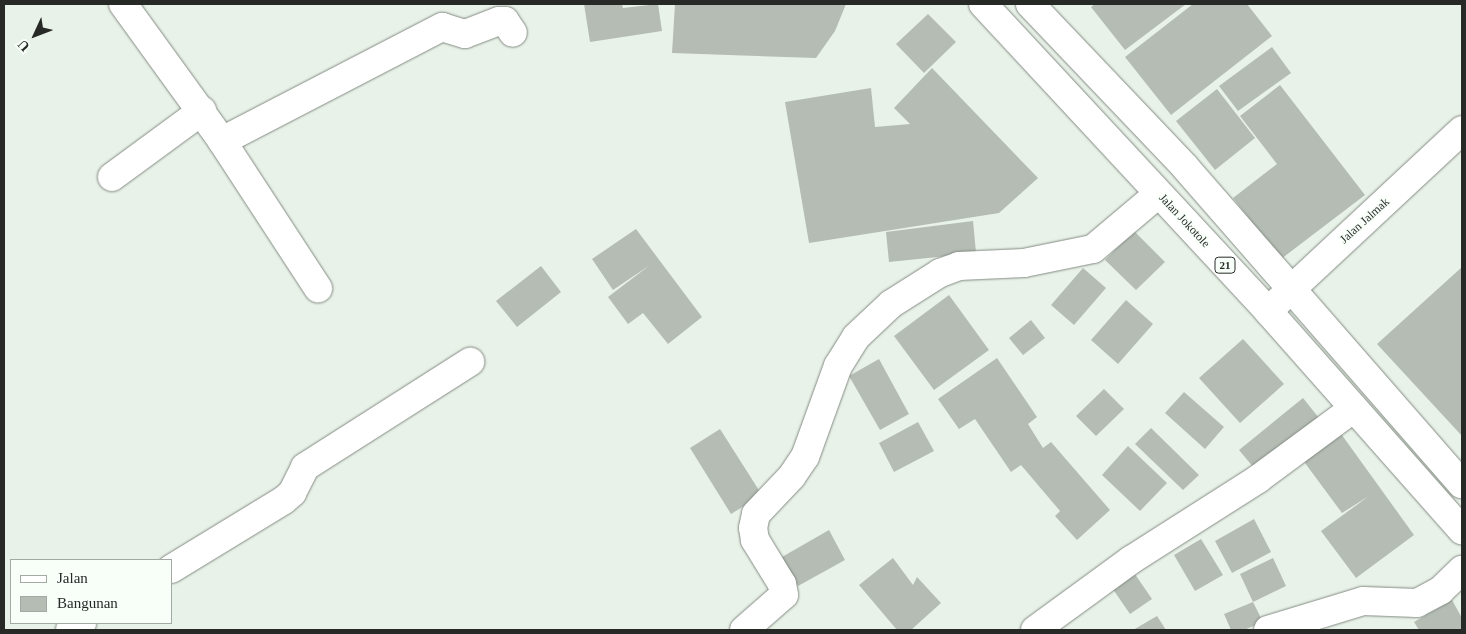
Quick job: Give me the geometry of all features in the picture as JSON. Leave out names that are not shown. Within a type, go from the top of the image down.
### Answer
[{"type":"main road","points":[[123,4],[202,111],[318,288]]},
{"type":"main road","name":"Jalan Jokotole","points":[[983,4],[1268,311],[1462,530]]},
{"type":"main road","points":[[1030,4],[1185,167],[1462,484]]},
{"type":"main road","points":[[222,141],[442,27],[465,34],[499,21],[505,22],[514,33]]},
{"type":"main road","points":[[112,177],[202,111]]},
{"type":"main road","name":"Jalan Jalmak","points":[[1268,311],[1434,160],[1462,130]]},
{"type":"main road","points":[[744,630],[784,595],[782,584],[754,540],[753,528],[756,514],[792,476],[804,457],[838,366],[856,337],[891,304],[940,273],[959,266],[1024,263],[1093,249],[1158,194]]},
{"type":"main road","points":[[172,568],[292,494],[305,467],[470,362]]},
{"type":"main road","points":[[1035,630],[1131,560],[1258,479],[1354,408]]},
{"type":"main road","points":[[1268,630],[1363,601],[1417,603],[1441,590],[1462,570]]},
{"type":"building","points":[[584,4],[622,4],[623,8],[658,4],[662,31],[590,42]]},
{"type":"building","points":[[675,4],[846,4],[835,31],[816,58],[672,53]]},
{"type":"building","points":[[1095,4],[1186,4],[1125,50],[1091,7]]},
{"type":"building","points":[[1193,4],[1247,4],[1272,36],[1171,115],[1125,57]]},
{"type":"building","points":[[928,14],[956,42],[924,73],[896,44]]},
{"type":"building","points":[[1272,47],[1291,73],[1238,111],[1219,86]]},
{"type":"building","points":[[932,68],[1038,178],[999,213],[809,243],[785,102],[871,88],[875,127],[910,124],[894,108]]},
{"type":"building","points":[[1280,85],[1365,195],[1281,259],[1233,198],[1277,164],[1240,116]]},
{"type":"building","points":[[1217,89],[1255,138],[1215,170],[1176,121]]},
{"type":"building","points":[[973,221],[976,253],[889,262],[886,232]]},
{"type":"building","points":[[636,229],[702,317],[668,344],[643,313],[628,324],[608,297],[650,265],[613,290],[592,259]]},
{"type":"building","points":[[1134,231],[1165,262],[1136,290],[1105,260]]},
{"type":"building","points":[[541,266],[561,292],[517,327],[496,301]]},
{"type":"building","points":[[1462,267],[1462,436],[1377,344]]},
{"type":"building","points":[[1083,268],[1106,288],[1074,325],[1051,305]]},
{"type":"building","points":[[949,295],[989,350],[934,390],[894,336]]},
{"type":"building","points":[[1126,300],[1153,324],[1118,364],[1091,340]]},
{"type":"building","points":[[1031,320],[1045,338],[1023,355],[1009,338]]},
{"type":"building","points":[[1243,339],[1284,384],[1240,423],[1199,378]]},
{"type":"building","points":[[997,358],[1037,417],[1028,424],[1043,448],[1051,442],[1110,510],[1077,540],[1055,516],[1060,511],[1021,465],[1011,472],[975,419],[959,429],[938,399]]},
{"type":"building","points":[[879,359],[909,414],[880,430],[849,376]]},
{"type":"building","points":[[1104,389],[1124,409],[1096,436],[1076,416]]},
{"type":"building","points":[[1184,392],[1224,427],[1205,449],[1165,413]]},
{"type":"building","points":[[1303,398],[1323,423],[1259,474],[1239,450]]},
{"type":"building","points":[[918,422],[934,451],[894,472],[879,443]]},
{"type":"building","points":[[1151,428],[1199,475],[1183,490],[1135,444]]},
{"type":"building","points":[[720,429],[762,495],[731,514],[690,448]]},
{"type":"building","points":[[1339,431],[1414,535],[1356,578],[1321,531],[1369,496],[1342,513],[1302,459]]},
{"type":"building","points":[[1128,446],[1167,483],[1140,511],[1102,475]]},
{"type":"building","points":[[1254,519],[1271,552],[1232,573],[1215,541]]},
{"type":"building","points":[[829,530],[845,560],[798,586],[782,557]]},
{"type":"building","points":[[1201,539],[1223,575],[1195,591],[1174,555]]},
{"type":"building","points":[[893,558],[913,585],[917,577],[941,603],[911,630],[897,630],[859,585]]},
{"type":"building","points":[[1273,558],[1286,586],[1253,602],[1240,574]]},
{"type":"building","points":[[1130,567],[1152,599],[1130,614],[1108,582]]},
{"type":"building","points":[[1452,600],[1462,618],[1462,630],[1419,630],[1414,622]]},
{"type":"building","points":[[1253,602],[1263,622],[1244,630],[1231,630],[1224,614]]},
{"type":"building","points":[[1157,616],[1166,630],[1133,630]]}]
